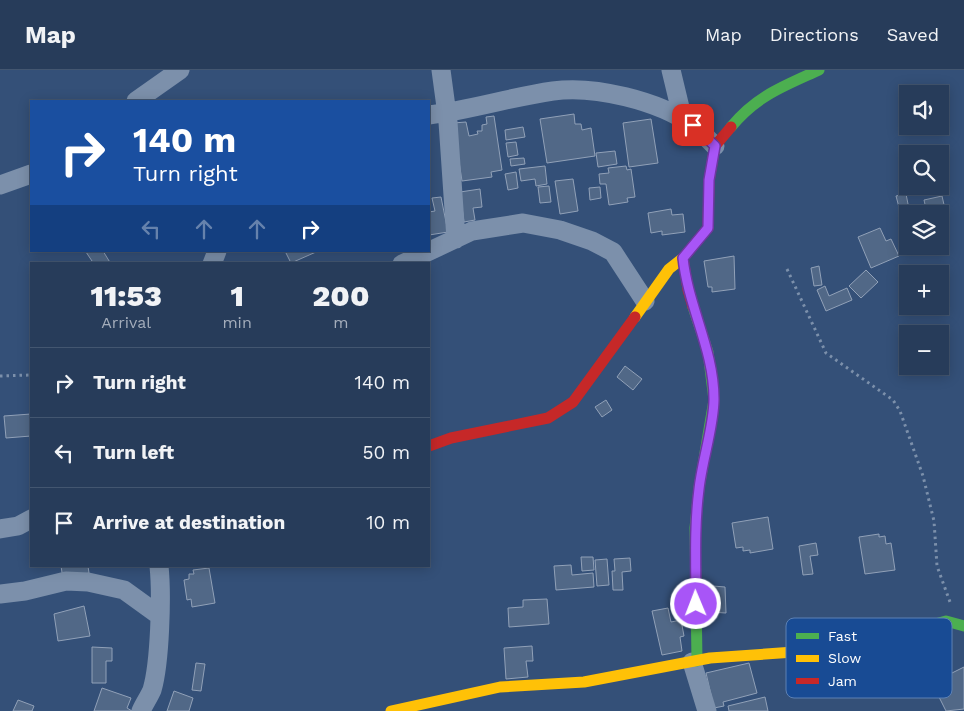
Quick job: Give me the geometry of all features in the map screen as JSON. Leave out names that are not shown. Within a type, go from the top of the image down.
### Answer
[{"type":"street","points":[[137,100],[180,70]]},
{"type":"street","points":[[442,70],[456,239]]},
{"type":"street","points":[[671,70],[683,120]]},
{"type":"street","points":[[430,446],[451,438],[548,418],[573,402],[670,269],[683,258],[708,228],[709,180],[715,146],[745,110],[768,93],[819,70]]},
{"type":"street","points":[[430,115],[554,91],[578,90],[621,97],[666,110],[693,125],[715,146]]},
{"type":"street","points":[[0,185],[30,174]]},
{"type":"street","points":[[430,251],[472,231],[523,223],[560,230],[592,241],[613,252],[646,301]]},
{"type":"street","points":[[406,262],[428,252]]},
{"type":"street","points":[[683,258],[688,290],[708,352],[714,400],[699,488],[695,528],[695,661],[707,711]]},
{"type":"street","points":[[0,529],[18,526],[30,520]]},
{"type":"street","points":[[141,711],[152,690],[160,616],[159,567]]},
{"type":"street","points":[[0,594],[25,591],[66,581],[88,582],[124,590],[160,616]]},
{"type":"street","points":[[391,711],[500,687],[584,682],[695,661],[738,655],[786,652]]},
{"type":"path","points":[[787,269],[826,353],[893,400],[900,411],[923,476],[934,521],[936,566],[950,602],[963,625]]},
{"type":"path","points":[[0,376],[30,375]]},
{"type":"building","points":[[574,114],[575,124],[581,124],[582,130],[591,128],[595,156],[547,163],[540,119]]},
{"type":"building","points":[[494,116],[502,170],[491,172],[492,177],[462,181],[453,123],[466,122],[469,136],[478,134],[477,131],[482,131],[482,125],[487,124],[486,117]]},
{"type":"building","points":[[651,119],[658,163],[629,167],[623,123]]},
{"type":"building","points":[[523,127],[525,137],[506,140],[505,130]]},
{"type":"building","points":[[516,142],[518,155],[508,157],[506,143]]},
{"type":"building","points":[[615,151],[617,164],[598,167],[596,153]]},
{"type":"building","points":[[524,158],[525,164],[511,166],[510,159]]},
{"type":"building","points":[[545,166],[547,184],[536,186],[535,179],[521,181],[519,169]]},
{"type":"building","points":[[626,166],[627,170],[631,169],[635,197],[627,198],[628,202],[609,205],[606,184],[600,184],[599,174],[609,173],[608,168]]},
{"type":"building","points":[[516,172],[518,188],[508,190],[505,174]]},
{"type":"building","points":[[573,179],[578,211],[560,214],[555,181]]},
{"type":"building","points":[[549,186],[551,202],[540,203],[538,187]]},
{"type":"building","points":[[600,187],[601,198],[590,200],[589,188]]},
{"type":"building","points":[[480,189],[482,207],[473,208],[475,220],[464,222],[460,192]]},
{"type":"building","points":[[906,195],[908,205],[899,205],[899,207],[896,196]]},
{"type":"building","points":[[942,196],[944,205],[925,205],[924,200]]},
{"type":"building","points":[[441,197],[448,232],[430,235],[430,212],[435,211],[432,198]]},
{"type":"building","points":[[671,209],[672,215],[683,214],[685,232],[662,235],[662,231],[651,233],[648,213]]},
{"type":"building","points":[[880,228],[886,241],[891,239],[899,256],[871,268],[858,237]]},
{"type":"building","points":[[86,252],[104,252],[110,262],[93,262]]},
{"type":"building","points":[[286,252],[316,252],[293,262],[290,262]]},
{"type":"building","points":[[734,256],[735,289],[712,292],[712,287],[708,287],[704,261]]},
{"type":"building","points":[[819,266],[822,285],[814,286],[811,268]]},
{"type":"building","points":[[866,270],[878,282],[861,298],[849,286]]},
{"type":"building","points":[[825,286],[829,296],[847,288],[852,300],[826,311],[817,290]]},
{"type":"building","points":[[625,366],[642,379],[633,390],[617,377]]},
{"type":"building","points":[[606,400],[612,410],[602,417],[595,407]]},
{"type":"building","points":[[30,414],[30,436],[6,438],[4,416]]},
{"type":"building","points":[[768,517],[773,549],[750,553],[750,550],[743,551],[743,547],[736,548],[732,523]]},
{"type":"building","points":[[879,534],[879,537],[885,536],[886,544],[891,543],[895,570],[865,574],[859,537]]},
{"type":"building","points":[[816,543],[818,555],[810,556],[813,574],[803,575],[799,546]]},
{"type":"building","points":[[581,557],[593,557],[594,570],[582,571]]},
{"type":"building","points":[[630,558],[631,571],[622,572],[623,590],[613,590],[612,571],[615,571],[614,559]]},
{"type":"building","points":[[607,559],[609,585],[597,586],[595,560]]},
{"type":"building","points":[[571,565],[572,575],[593,573],[594,587],[556,590],[554,566]]},
{"type":"building","points":[[61,567],[88,567],[89,573],[63,579]]},
{"type":"building","points":[[209,568],[215,603],[192,607],[191,599],[187,600],[184,580],[189,579],[189,574],[194,574],[193,570]]},
{"type":"building","points":[[713,586],[725,587],[726,613],[709,612],[703,596],[712,597]]},
{"type":"building","points":[[547,599],[549,624],[509,627],[508,608],[523,607],[523,600]]},
{"type":"building","points":[[84,606],[90,636],[58,641],[54,614]]},
{"type":"building","points":[[668,608],[671,622],[681,620],[684,636],[680,637],[682,651],[662,655],[652,611]]},
{"type":"building","points":[[532,646],[533,661],[526,661],[528,677],[506,679],[504,648]]},
{"type":"building","points":[[92,647],[112,648],[112,661],[106,661],[106,683],[92,683]]},
{"type":"building","points":[[196,663],[205,664],[201,691],[192,690]]},
{"type":"building","points":[[749,663],[757,693],[723,702],[724,706],[714,708],[706,673]]},
{"type":"building","points":[[964,667],[964,709],[946,711],[940,698],[952,698],[952,673]]},
{"type":"building","points":[[102,688],[131,698],[127,708],[132,711],[94,711]]},
{"type":"building","points":[[174,691],[193,698],[189,711],[167,711]]},
{"type":"building","points":[[765,697],[768,711],[729,711],[728,706]]},
{"type":"building","points":[[18,700],[34,706],[32,711],[13,711]]},
{"type":"traffic: fast","points":[[731,127],[750,107],[771,93],[819,70]]},
{"type":"traffic: fast","points":[[693,307],[708,352],[714,400],[699,488],[695,528],[697,661]]},
{"type":"traffic: fast","points":[[952,623],[964,626]]},
{"type":"traffic: slow","points":[[635,317],[669,269],[683,258]]},
{"type":"traffic: slow","points":[[391,711],[500,687],[584,682],[710,658],[786,653]]},
{"type":"traffic: jam","points":[[693,307],[683,258],[708,228],[709,181],[715,146],[731,127]]},
{"type":"traffic: jam","points":[[430,446],[451,438],[548,418],[573,402],[635,317]]},
{"type":"route","points":[[693,125],[715,146],[711,159],[709,180],[710,214],[708,228],[701,238],[689,248],[683,258],[684,275],[708,352],[714,400],[699,488],[695,528],[696,604]]}]
